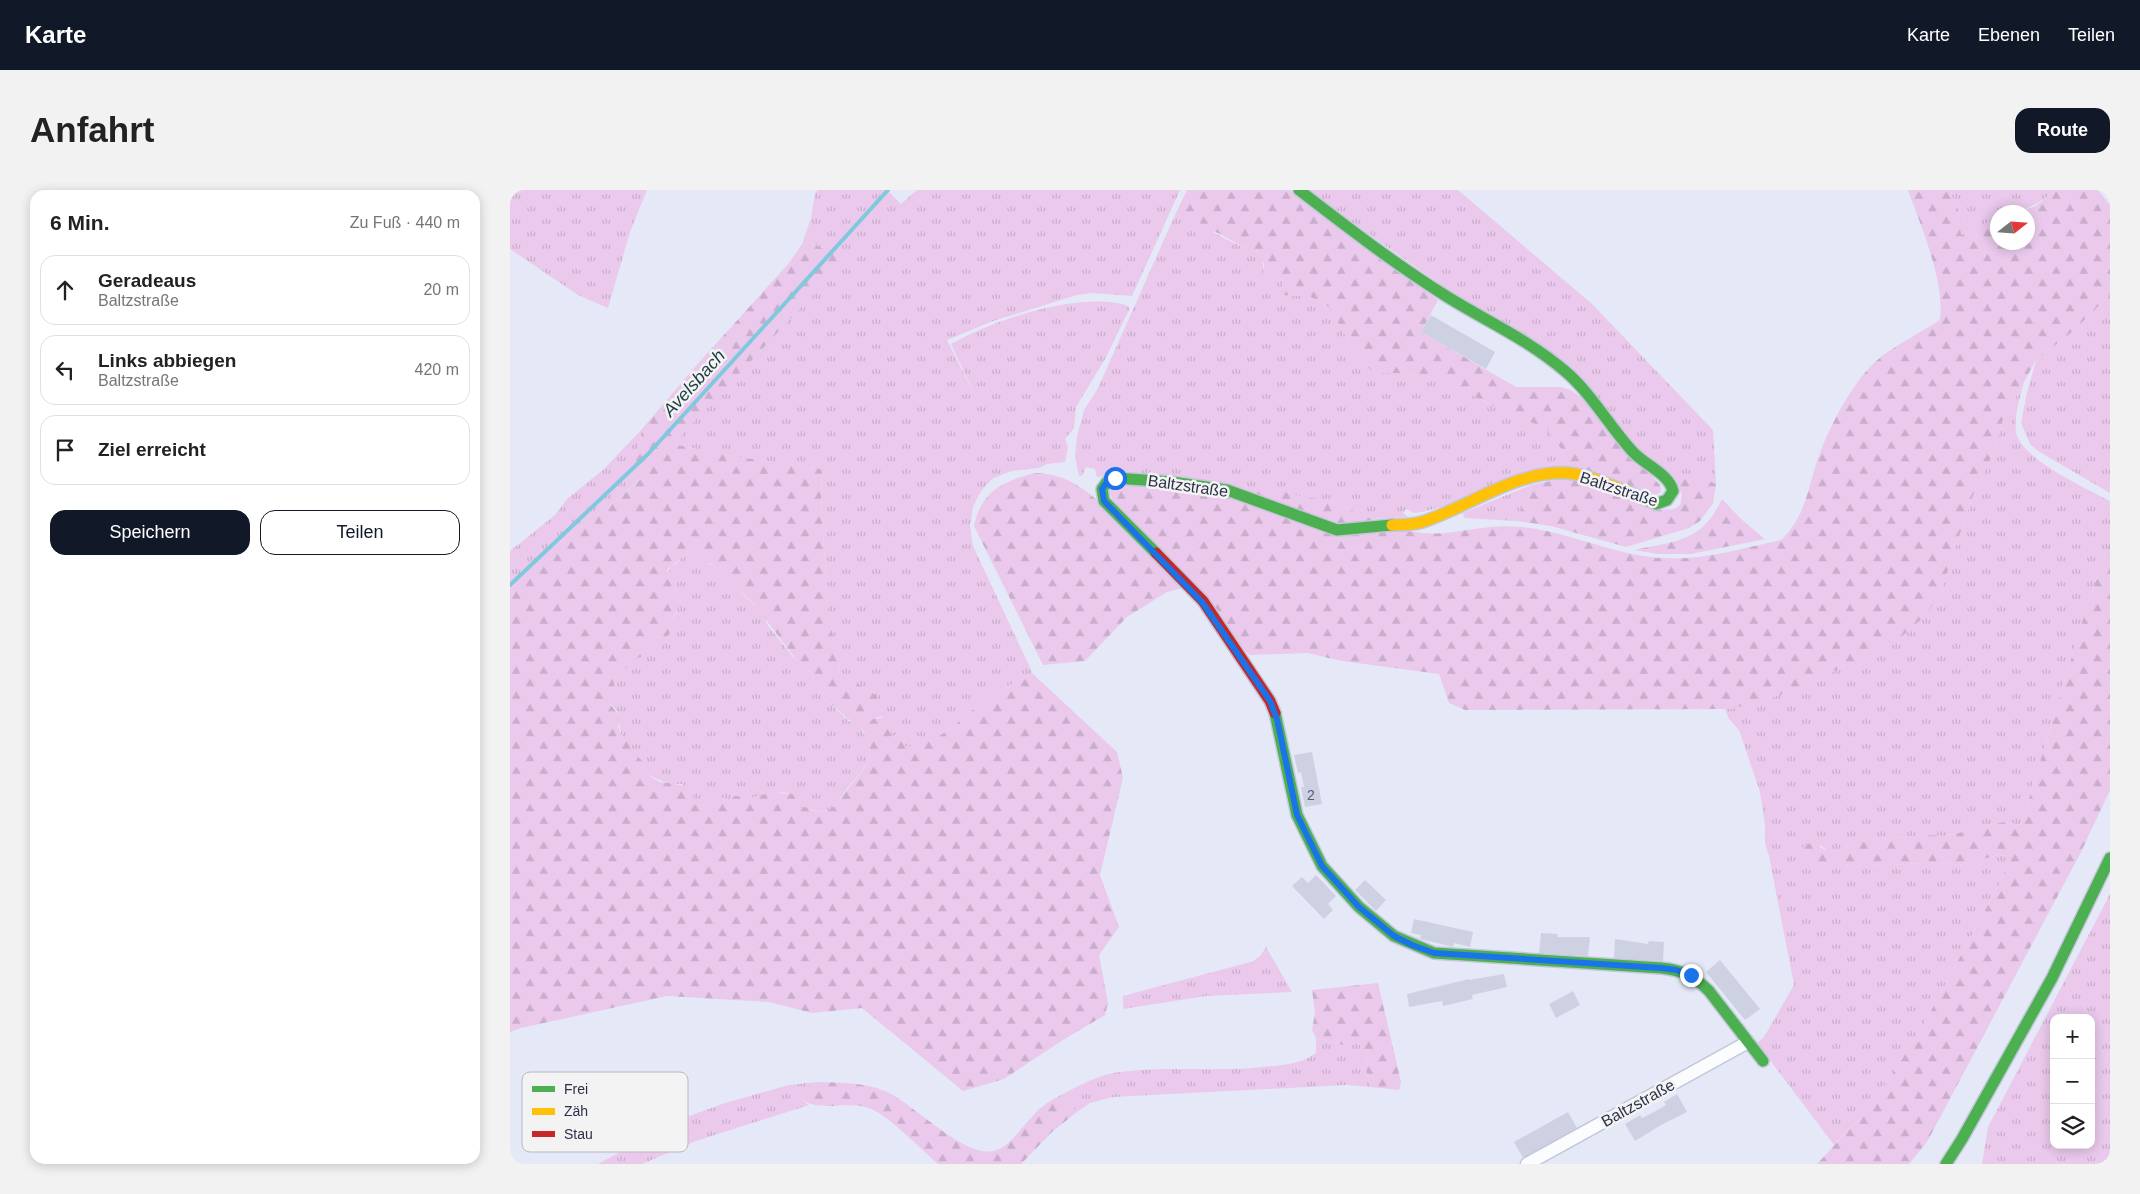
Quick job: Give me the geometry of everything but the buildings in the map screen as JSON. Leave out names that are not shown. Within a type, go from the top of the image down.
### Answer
[{"type":"street","name":"Baltzstraße","points":[[1299,190],[1398,265],[1460,305],[1519,338],[1566,372],[1599,407],[1632,451],[1670,483],[1673,489],[1672,498],[1666,503],[1656,504],[1589,477],[1567,473],[1546,475],[1525,479],[1421,523],[1337,530],[1227,490],[1172,482],[1115,478],[1107,482],[1102,489],[1104,501],[1202,602],[1270,701],[1277,719],[1297,815],[1322,866],[1359,907],[1394,936],[1434,953],[1676,970],[1691,975],[1708,990],[1763,1061]]},
{"type":"street","points":[[1946,1164],[1962,1139],[2052,978],[2110,858]]},
{"type":"street","name":"Baltzstraße","points":[[1527,1164],[1748,1042]]},
{"type":"green space","points":[[510,190],[647,190],[630,232],[608,308],[578,295],[510,249]]},
{"type":"green space","points":[[818,190],[887,190],[901,204],[917,190],[1180,190],[1132,296],[1092,293],[1077,295],[993,321],[947,340],[975,396],[951,344],[986,327],[1049,307],[1090,302],[1109,302],[1126,305],[1130,308],[1105,359],[1076,407],[1074,428],[1065,439],[1068,447],[1065,462],[1047,464],[1039,468],[1011,471],[992,479],[981,491],[973,507],[970,526],[973,546],[1033,674],[993,695],[948,731],[925,744],[908,747],[903,745],[904,737],[900,734],[890,737],[882,716],[873,719],[861,728],[870,753],[866,765],[836,804],[825,812],[801,808],[794,795],[789,793],[738,797],[728,800],[724,798],[708,805],[708,808],[705,809],[701,805],[694,805],[693,797],[682,784],[669,784],[646,774],[644,765],[630,752],[626,740],[623,739],[618,714],[609,700],[613,678],[618,674],[619,669],[632,664],[648,641],[671,633],[670,623],[677,612],[674,605],[677,591],[672,589],[675,583],[669,580],[669,573],[671,567],[682,556],[694,553],[704,555],[709,564],[714,565],[723,578],[733,584],[762,613],[767,624],[793,657],[809,671],[818,684],[823,697],[850,722],[876,695],[840,673],[828,610],[821,500],[822,469],[724,455],[678,445],[674,442],[790,318],[826,250],[809,242],[802,244],[811,218],[815,193]]},
{"type":"green space","points":[[1187,190],[1291,190],[1438,300],[1421,332],[1516,387],[1561,387],[1571,390],[1583,399],[1660,485],[1661,492],[1656,495],[1571,468],[1562,449],[1552,440],[1551,434],[1545,428],[1510,414],[1439,379],[1398,373],[1373,373],[1356,354],[1329,307],[1309,296],[1273,295],[1282,287],[1283,281],[1277,277],[1263,274],[1264,264],[1260,259],[1260,252],[1247,249],[1213,231],[1209,235],[1207,227],[1196,219],[1175,215]]},
{"type":"green space","points":[[1307,190],[1458,190],[1592,304],[1713,430],[1716,484],[1703,478],[1676,480],[1636,447],[1610,415],[1464,301]]},
{"type":"green space","points":[[1908,190],[1949,190],[1958,208],[1961,235],[1990,221],[1990,250],[2035,250],[2035,206],[2054,192],[2053,190],[2098,190],[2110,205],[2110,295],[2072,332],[2036,360],[2003,420],[1991,458],[1975,490],[1941,593],[1924,617],[1901,637],[1799,689],[1732,709],[1465,710],[1449,703],[1439,674],[1342,661],[1307,653],[1249,655],[1117,508],[1108,490],[1116,484],[1247,490],[1264,487],[1330,501],[1372,519],[1374,527],[1419,533],[1446,533],[1512,526],[1537,529],[1618,551],[1651,557],[1700,557],[1781,540],[1801,512],[1823,445],[1836,417],[1853,389],[1872,365],[1882,356],[1940,320],[1941,305],[1936,272]]},
{"type":"green space","points":[[1949,190],[2053,190],[2054,192],[2033,205],[1990,205],[1990,222],[1961,236],[1958,208]]},
{"type":"green space","points":[[1175,215],[1197,219],[1226,239],[1245,248],[1260,252],[1264,273],[1283,281],[1282,287],[1274,295],[1309,296],[1329,307],[1356,354],[1373,373],[1398,373],[1439,379],[1510,414],[1545,428],[1551,434],[1552,440],[1562,448],[1571,468],[1423,512],[1414,513],[1406,509],[1403,513],[1408,517],[1372,519],[1330,501],[1109,475],[1097,477],[1095,469],[1086,467],[1082,476],[1079,476],[1075,456],[1077,436],[1084,410],[1098,388]]},
{"type":"green space","points":[[809,242],[826,250],[836,248],[851,254],[675,442],[678,445],[725,455],[822,469],[821,500],[828,610],[840,673],[876,695],[876,706],[867,716],[853,723],[823,697],[818,684],[809,671],[798,662],[753,603],[733,584],[723,578],[714,565],[707,562],[704,555],[699,556],[694,553],[682,556],[667,571],[672,572],[673,576],[670,580],[677,584],[672,589],[678,592],[676,595],[677,601],[674,605],[678,609],[670,623],[671,632],[666,638],[658,636],[644,645],[640,651],[642,656],[628,667],[619,670],[618,674],[613,678],[615,690],[610,693],[610,704],[622,719],[618,726],[623,739],[630,743],[631,752],[644,763],[646,774],[660,782],[688,786],[694,799],[694,805],[699,804],[706,809],[708,805],[721,797],[728,800],[735,796],[755,797],[772,792],[790,793],[801,803],[801,808],[806,807],[809,810],[825,812],[837,804],[866,765],[870,753],[861,727],[873,719],[886,717],[893,727],[890,737],[900,734],[904,737],[904,745],[908,747],[924,744],[947,731],[993,695],[1033,674],[1117,752],[1123,778],[1100,875],[1119,927],[1099,955],[1108,1003],[1105,1015],[1004,1079],[963,1091],[862,1008],[812,1013],[769,1002],[667,996],[510,1032],[510,579],[617,500],[642,478],[631,475],[626,465],[639,446],[642,429],[694,368],[789,263],[802,244]]},
{"type":"green space","points":[[2110,295],[2110,493],[2038,451],[2030,444],[2021,423],[2036,360],[2072,332]]},
{"type":"green space","points":[[2024,382],[2016,419],[2016,432],[2020,442],[2029,452],[2056,472],[2110,501],[2110,541],[2088,603],[2021,825],[2003,822],[1946,836],[1926,835],[1858,841],[1837,852],[1828,851],[1820,845],[1823,865],[1830,862],[1838,862],[1852,867],[1940,862],[1959,865],[1999,855],[2011,856],[2002,879],[1918,1035],[1869,1108],[1834,1145],[1757,1043],[1764,1037],[1794,985],[1765,843],[1765,825],[1760,792],[1739,730],[1729,719],[1725,709],[1732,709],[1799,689],[1900,637],[1924,617],[1942,590],[1975,490],[1991,458],[2003,420]]},
{"type":"green space","points":[[642,429],[639,446],[626,465],[631,475],[642,477],[617,500],[510,579],[510,551],[555,515],[567,499],[605,468]]},
{"type":"green space","points":[[1035,473],[1064,479],[1077,485],[1101,503],[1182,588],[1167,592],[1127,617],[1085,661],[1043,665],[974,526],[982,504],[995,489],[1013,480]]},
{"type":"green space","points":[[1687,476],[1703,478],[1716,484],[1713,503],[1700,521],[1689,528],[1626,547],[1551,526],[1518,521],[1518,514],[1528,502],[1531,485],[1569,477],[1658,510],[1674,509],[1680,505],[1682,495],[1676,480]]},
{"type":"green space","points":[[1531,485],[1528,502],[1519,514],[1518,521],[1464,518],[1463,513]]},
{"type":"green space","points":[[1722,499],[1741,519],[1765,539],[1691,554],[1657,554],[1634,550],[1675,541],[1696,532],[1706,524]]},
{"type":"green space","points":[[2110,541],[2110,790],[2080,854],[1927,1142],[1909,1164],[1817,1164],[1869,1108],[1918,1035],[2002,879],[2010,856],[1999,855],[1959,865],[1940,862],[1852,867],[1835,862],[1809,867],[1801,862],[1798,853],[1805,845],[1811,843],[1828,851],[1837,852],[1858,841],[1926,835],[1946,836],[2003,822],[2021,825],[2088,603]]},
{"type":"green space","points":[[2110,894],[2110,1164],[1982,1164],[1988,1127]]},
{"type":"green space","points":[[1266,947],[1292,992],[1206,996],[1123,1009],[1123,996],[1254,961]]},
{"type":"green space","points":[[1378,983],[1401,1082],[1399,1090],[1370,1087],[1366,1069],[1367,1053],[1357,1042],[1343,1045],[1316,1038],[1312,1030],[1315,1013],[1312,990]]},
{"type":"green space","points":[[1316,1038],[1343,1045],[1357,1041],[1367,1053],[1366,1069],[1370,1087],[1347,1085],[1113,1097],[1090,1103],[1077,1112],[1066,1100],[1057,1097],[1096,1078],[1112,1073],[1155,1069],[1227,1069],[1290,1064],[1316,1053]]},
{"type":"green space","points":[[817,1082],[809,1085],[801,1099],[809,1105],[688,1144],[688,1117],[725,1103],[789,1085]]},
{"type":"green space","points":[[817,1082],[860,1084],[885,1091],[897,1097],[956,1140],[971,1148],[985,1151],[997,1150],[1007,1144],[1038,1110],[1057,1097],[1066,1100],[1077,1112],[1053,1131],[1021,1164],[938,1164],[895,1125],[869,1108],[852,1105],[817,1105],[801,1099],[809,1085]]},
{"type":"green space","points":[[620,1152],[670,1152],[642,1164],[598,1164]]},
{"type":"waterway","name":"Avelsbach","points":[[510,585],[648,454],[888,190]]},
{"type":"traffic: fast","points":[[1299,190],[1408,271],[1446,296],[1522,340],[1551,360],[1575,380],[1633,452],[1662,475],[1671,485],[1673,491],[1667,500],[1656,504],[1630,493]]},
{"type":"traffic: fast","points":[[1156,553],[1104,501],[1102,489],[1107,482],[1115,478],[1172,482],[1227,490],[1337,530],[1392,525]]},
{"type":"traffic: fast","points":[[1275,713],[1297,815],[1322,866],[1359,907],[1394,936],[1434,953],[1661,968],[1681,972],[1698,981],[1709,991],[1763,1061]]},
{"type":"traffic: fast","points":[[1946,1164],[1962,1139],[2052,978],[2110,858]]},
{"type":"traffic: slow","points":[[1392,525],[1422,522],[1511,483],[1549,474],[1568,473],[1584,476],[1630,493]]},
{"type":"traffic: jam","points":[[1156,553],[1203,601],[1270,701],[1275,713]]},
{"type":"route","points":[[1115,478],[1107,482],[1102,489],[1104,501],[1202,602],[1270,701],[1277,719],[1297,815],[1322,866],[1359,907],[1394,936],[1434,953],[1661,968],[1691,975]]}]
